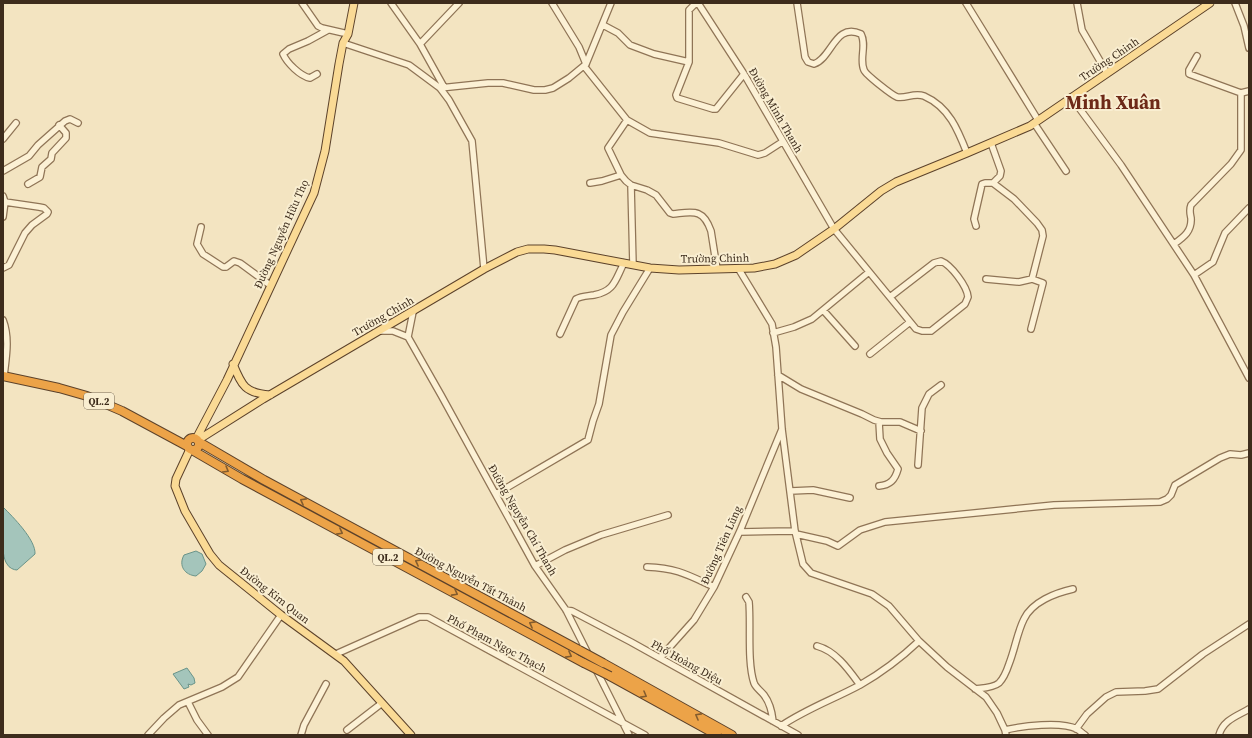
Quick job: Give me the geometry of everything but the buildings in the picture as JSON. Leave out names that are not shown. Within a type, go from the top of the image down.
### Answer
[{"type":"highway","name":"QL.2","points":[[4,376],[59,388],[87,396],[122,411],[190,448]]},
{"type":"highway","points":[[190,448],[190,439],[198,441]]},
{"type":"highway","name":"Đường Nguyễn Tất Thành","points":[[198,441],[264,480],[603,663],[732,735]]},
{"type":"highway","name":"Đường Nguyễn Tất Thành","points":[[190,448],[242,479],[717,735]]},
{"type":"main road","name":"Đường Nguyễn Hữu Thọ","points":[[198,441],[314,193],[325,151],[343,43],[348,34],[354,3]]},
{"type":"main road","name":"Trường Chinh","points":[[198,441],[270,395],[484,269],[517,252],[528,249],[556,250],[650,268],[679,270],[754,268],[775,264],[796,255],[834,229],[881,191],[896,182],[991,143],[1036,122],[1210,3]]},
{"type":"main road","points":[[233,364],[244,385],[256,394],[270,395]]},
{"type":"main road","name":"Đường Kim Quan","points":[[190,448],[180,468],[175,483],[196,532],[210,554],[219,565],[281,615],[336,654],[353,670],[411,735]]},
{"type":"street","points":[[302,3],[318,26],[328,30],[348,34]]},
{"type":"street","points":[[391,3],[420,44],[448,100],[472,141],[484,269]]},
{"type":"street","points":[[420,44],[458,3]]},
{"type":"street","points":[[552,3],[579,47],[585,65],[628,120],[647,132],[654,135],[719,143],[758,155],[765,153],[782,142]]},
{"type":"street","points":[[343,43],[408,65],[442,88],[482,83],[503,83],[534,90],[545,90],[553,88],[585,65],[612,3]]},
{"type":"street","points":[[697,3],[688,10],[689,62],[676,97],[678,100],[713,109],[718,107],[744,74]]},
{"type":"street","name":"Đường Minh Thanh","points":[[697,3],[744,74],[782,142],[834,229],[890,297]]},
{"type":"street","points":[[797,3],[805,57],[808,62],[814,64],[821,61],[840,36],[850,32],[862,34],[864,38],[863,65],[865,72],[892,95],[902,97],[917,94],[933,101],[942,108],[956,125],[967,153]]},
{"type":"street","points":[[966,3],[1066,171]]},
{"type":"street","points":[[1077,3],[1082,30],[1107,73]]},
{"type":"street","points":[[1235,3],[1244,26],[1249,48]]},
{"type":"street","points":[[603,25],[618,33],[630,45],[654,54],[689,62]]},
{"type":"street","points":[[317,74],[310,78],[304,76],[283,54],[289,49],[328,30]]},
{"type":"street","points":[[1197,56],[1189,70],[1189,74],[1241,93],[1249,91]]},
{"type":"street","points":[[1174,244],[1188,233],[1191,222],[1191,205],[1231,164],[1241,150],[1241,93]]},
{"type":"street","points":[[1072,97],[1121,165],[1174,244],[1194,276],[1249,378]]},
{"type":"street","points":[[3,171],[29,156],[59,125],[68,119],[78,123]]},
{"type":"street","points":[[628,120],[608,148],[621,175],[630,185],[647,190],[656,195],[670,213],[673,214],[692,211],[697,212],[702,216],[712,231],[717,269]]},
{"type":"street","points":[[3,140],[16,123]]},
{"type":"street","points":[[28,184],[40,177],[42,167],[51,159],[52,153],[66,138],[66,133],[59,125]]},
{"type":"street","points":[[991,143],[1001,171],[1000,176],[993,183]]},
{"type":"street","points":[[590,183],[621,175]]},
{"type":"street","points":[[976,226],[974,219],[982,184],[985,182],[993,183],[1023,207],[1042,230],[1043,236],[1032,279]]},
{"type":"street","points":[[630,185],[633,264]]},
{"type":"street","points":[[3,196],[5,202],[3,217]]},
{"type":"street","points":[[3,268],[9,266],[25,233],[32,225],[48,214],[44,208],[5,202]]},
{"type":"street","points":[[1194,276],[1213,262],[1225,233],[1249,208]]},
{"type":"street","points":[[201,227],[197,244],[203,254],[223,267],[226,267],[234,261],[240,263],[270,285]]},
{"type":"street","points":[[941,261],[950,267],[968,291],[967,302],[931,331],[922,331],[916,328],[890,297],[934,263],[941,261]]},
{"type":"street","points":[[560,334],[576,299],[602,293],[610,289],[624,263]]},
{"type":"street","points":[[496,494],[588,440],[599,404],[611,335],[650,268]]},
{"type":"street","points":[[738,268],[772,324],[782,429],[796,533],[803,564],[806,569],[872,594],[889,606],[919,641],[947,667],[986,697],[992,705],[1005,732],[1021,726],[1038,724],[1076,729],[1085,735]]},
{"type":"street","points":[[773,333],[807,321],[823,310],[869,272]]},
{"type":"street","points":[[986,279],[1019,282],[1032,279],[1044,284],[1031,329]]},
{"type":"street","points":[[823,310],[855,346]]},
{"type":"street","points":[[379,331],[393,331],[408,337],[413,312]]},
{"type":"street","points":[[3,320],[6,330],[7,349],[4,376]]},
{"type":"street","points":[[870,354],[910,322]]},
{"type":"street","name":"Đường Nguyễn Chí Thanh","points":[[408,337],[536,566],[566,610],[629,735]]},
{"type":"street","points":[[778,375],[801,389],[879,422],[900,422],[921,431]]},
{"type":"street","points":[[918,465],[922,408],[929,394],[940,385]]},
{"type":"street","points":[[879,422],[880,440],[898,469],[892,481],[886,485],[880,486]]},
{"type":"street","name":"Đường Tiên Lũng","points":[[660,658],[694,620],[714,587],[740,532],[782,429]]},
{"type":"street","points":[[740,532],[796,533],[827,541],[838,546],[860,530],[885,522],[1054,504],[1160,502],[1167,499],[1171,495],[1175,485],[1225,455],[1249,453]]},
{"type":"street","points":[[791,490],[812,490],[850,498]]},
{"type":"street","points":[[536,566],[565,550],[601,535],[668,515]]},
{"type":"street","points":[[647,567],[677,570],[714,587]]},
{"type":"street","points":[[975,689],[990,687],[1000,682],[1015,651],[1023,620],[1027,613],[1052,596],[1072,590]]},
{"type":"street","points":[[746,597],[749,600],[750,606],[754,682],[756,687],[764,695],[771,708],[774,721]]},
{"type":"street","name":"Phố Hoàng Diệu","points":[[566,610],[572,611],[660,658],[798,735]]},
{"type":"street","points":[[148,735],[171,711],[179,705],[222,687],[238,677],[281,615]]},
{"type":"street","name":"Phố Phạm Ngọc Thạch","points":[[336,654],[419,617],[428,617],[622,721],[645,735]]},
{"type":"street","points":[[1076,729],[1087,714],[1106,697],[1116,692],[1158,689],[1203,654],[1249,624]]},
{"type":"street","points":[[781,726],[793,718],[860,685],[904,655],[919,641]]},
{"type":"street","points":[[817,646],[826,648],[833,653],[860,685]]},
{"type":"street","points":[[301,735],[304,725],[326,684]]},
{"type":"street","points":[[188,702],[208,735]]},
{"type":"street","points":[[347,730],[382,703]]},
{"type":"street","points":[[1219,735],[1225,723],[1249,709]]},
{"type":"water","points":[[3,507],[23,529],[32,542],[34,548],[35,554],[17,570],[9,567],[3,553]]},
{"type":"water","points":[[196,551],[202,554],[206,564],[202,571],[196,576],[186,572],[182,566],[182,559],[184,555]]},
{"type":"water","points":[[187,668],[194,678],[195,683],[191,685],[188,684],[189,687],[184,689],[173,674]]},
{"type":"district","name":"Minh Xuân","points":[[1113,102]]}]
